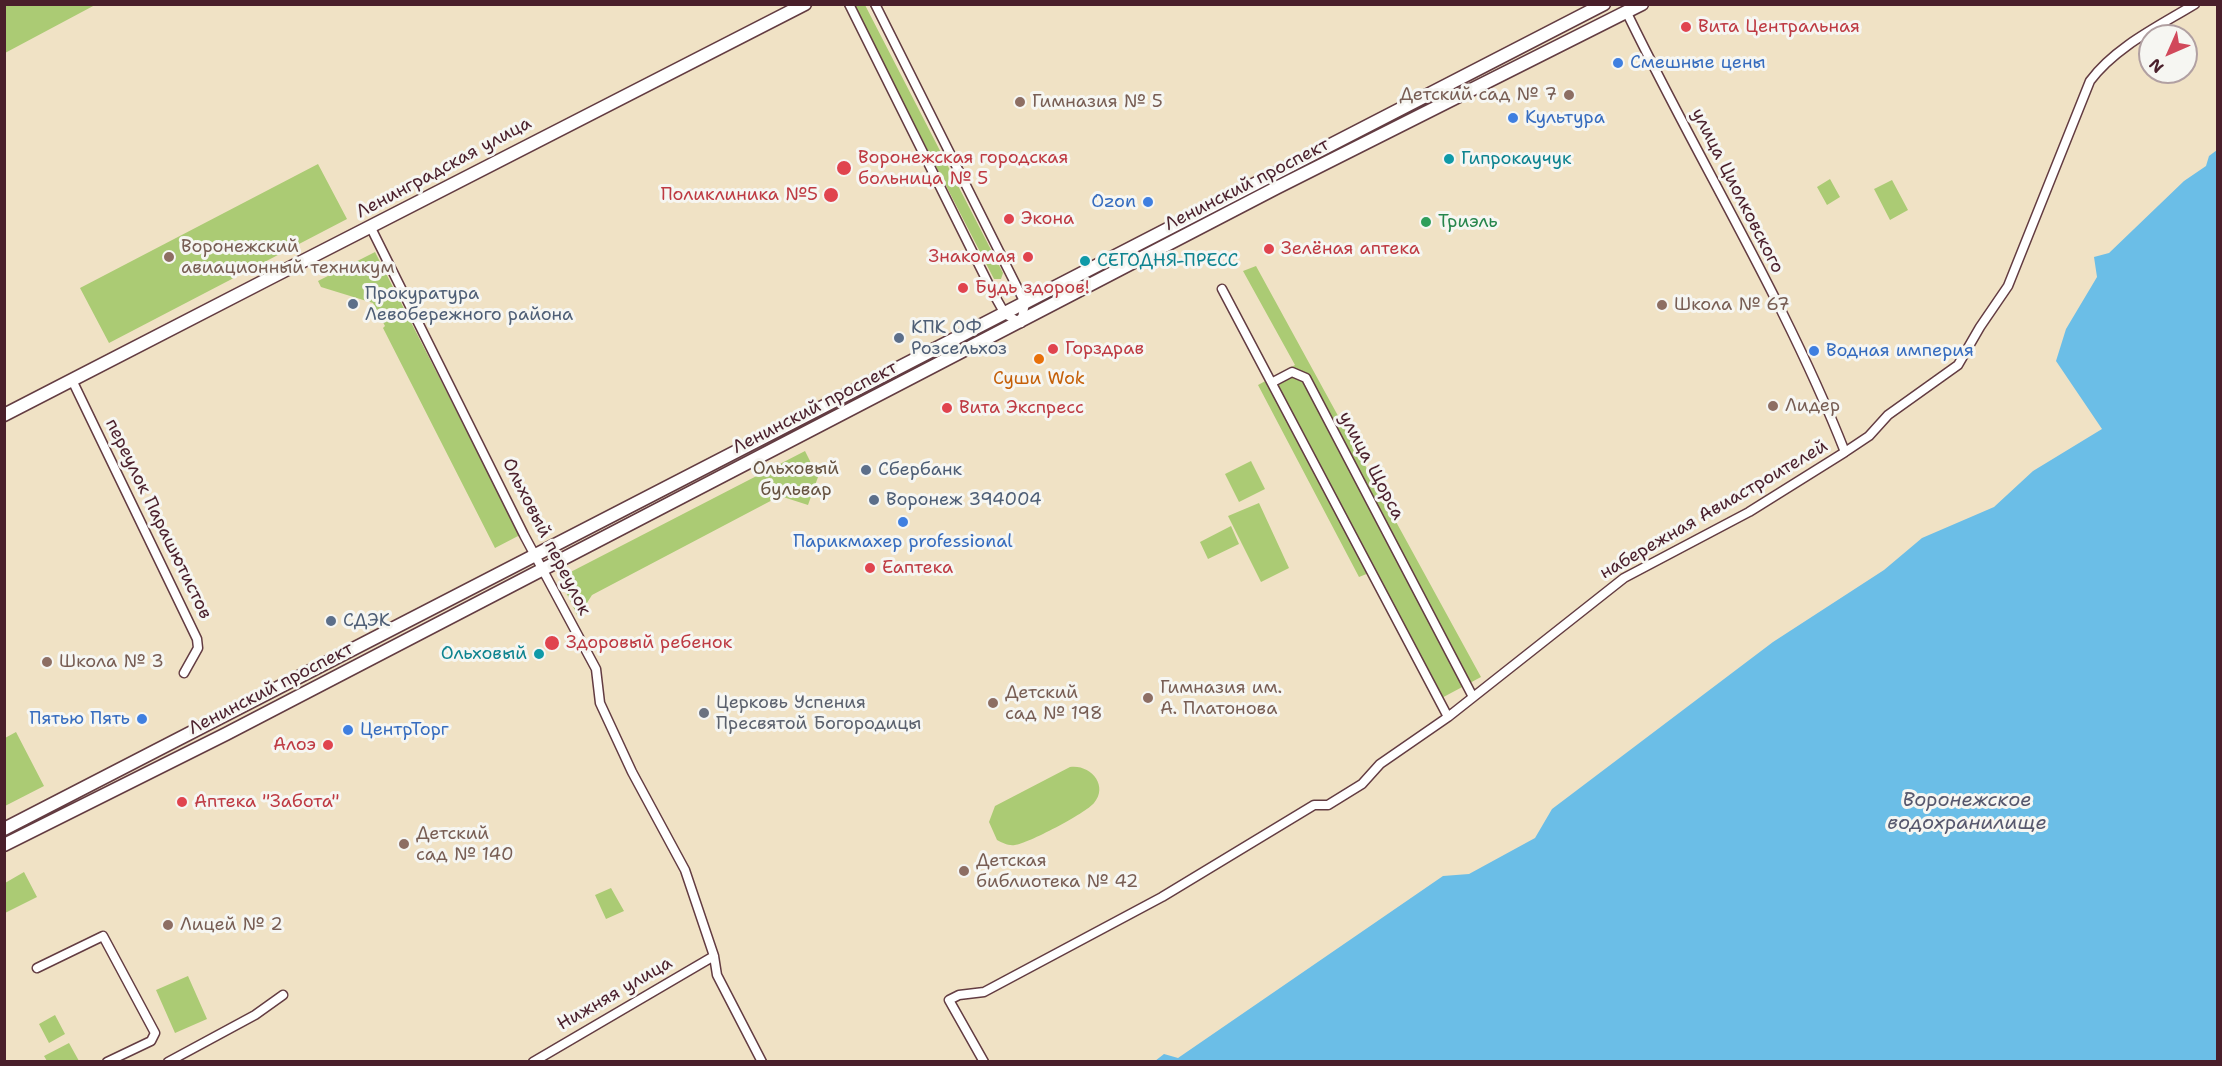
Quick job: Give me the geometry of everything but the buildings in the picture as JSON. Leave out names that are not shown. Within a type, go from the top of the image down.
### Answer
[{"type":"main road","name":"Ленинградская улица","points":[[4,415],[371,228],[512,151],[805,4]]},
{"type":"main road","name":"Ленинский проспект","points":[[4,829],[1604,4]]},
{"type":"main road","name":"Ленинский проспект","points":[[4,844],[226,734],[543,568],[1021,323],[1276,188],[1642,4]]},
{"type":"street","points":[[849,4],[1005,314],[1021,323],[1024,303],[875,4]]},
{"type":"street","name":"набережная Авиастроителей","points":[[984,1062],[949,1000],[959,995],[984,992],[1162,897],[1314,805],[1328,805],[1362,784],[1380,764],[1448,717],[1624,578],[1749,512],[1845,452],[1869,436],[1888,415],[1952,371],[1964,357],[1980,327],[2008,286],[2090,81],[2099,68],[2116,54],[2195,4]]},
{"type":"street","name":"улица Циолковского","points":[[1626,13],[1793,336],[1825,402],[1845,452]]},
{"type":"street","name":"Ольховый переулок","points":[[371,228],[535,555],[596,669],[600,703],[632,772],[685,870],[714,956],[717,975],[762,1062]]},
{"type":"street","points":[[1222,289],[1448,717]]},
{"type":"street","name":"улица Щорса","points":[[1273,382],[1292,372],[1306,378],[1473,697]]},
{"type":"street","name":"переулок Парашютистов","points":[[72,380],[135,504],[197,639],[198,648],[184,673]]},
{"type":"street","points":[[37,968],[103,936],[154,1033],[151,1041],[107,1062]]},
{"type":"street","name":"Нижняя улица","points":[[533,1062],[714,956]]},
{"type":"street","points":[[168,1062],[255,1016],[283,995]]},
{"type":"green space","points":[[5,4],[95,4],[95,5],[5,53]]},
{"type":"green space","points":[[853,5],[865,5],[1003,273],[1001,279],[994,279]]},
{"type":"green space","points":[[318,164],[347,219],[109,343],[80,288]]},
{"type":"green space","points":[[1830,179],[1840,197],[1827,205],[1817,187]]},
{"type":"green space","points":[[1892,180],[1908,210],[1890,220],[1874,189]]},
{"type":"green space","points":[[375,252],[520,535],[495,548],[383,328],[385,326],[373,303],[321,287],[318,281]]},
{"type":"green space","points":[[1256,266],[1481,677],[1436,701],[1369,573],[1359,577],[1258,385],[1295,365],[1243,271]]},
{"type":"green space","name":"Ольховый бульвар","points":[[805,451],[818,477],[808,505],[780,496],[592,595],[578,617],[559,578]]},
{"type":"green space","points":[[1251,461],[1265,489],[1239,502],[1225,474]]},
{"type":"green space","points":[[1259,503],[1289,568],[1261,582],[1228,516]]},
{"type":"green space","points":[[1231,526],[1239,544],[1208,559],[1200,542]]},
{"type":"green space","points":[[16,732],[44,786],[5,806],[5,738]]},
{"type":"green space","points":[[1070,767],[1090,772],[1098,783],[1098,796],[1089,808],[1022,843],[1010,845],[997,840],[989,822],[995,806]]},
{"type":"green space","points":[[24,872],[37,897],[5,913],[5,883]]},
{"type":"green space","points":[[611,888],[624,911],[606,919],[595,895]]},
{"type":"green space","points":[[188,976],[207,1019],[175,1033],[156,990]]},
{"type":"green space","points":[[55,1015],[65,1034],[49,1043],[39,1024]]},
{"type":"green space","points":[[69,1043],[79,1061],[47,1061],[44,1056]]},
{"type":"water","name":"Воронежское водохранилище","points":[[2217,150],[2217,1061],[1155,1061],[1164,1054],[1178,1058],[1443,876],[1469,874],[1535,838],[1552,809],[1773,642],[1884,570],[1922,538],[1994,507],[2033,471],[2102,429],[2056,361],[2066,329],[2097,277],[2094,257],[2109,253],[2184,181],[2206,166],[2209,156]]},
{"type":"place","name":"Вита Центральная","points":[[1686,27]]},
{"type":"place","name":"Смешные цены","points":[[1618,63]]},
{"type":"place","name":"Детский сад № 7","points":[[1569,95]]},
{"type":"place","name":"Гимназия № 5","points":[[1020,102]]},
{"type":"place","name":"Культура","points":[[1513,118]]},
{"type":"place","name":"Гипрокаучук","points":[[1449,159]]},
{"type":"place","name":"Воронежская городская больница № 5","points":[[844,168]]},
{"type":"place","name":"Поликлиника №5","points":[[831,195]]},
{"type":"place","name":"Ozon","points":[[1148,202]]},
{"type":"place","name":"Экона","points":[[1009,219]]},
{"type":"place","name":"Триэль","points":[[1426,222]]},
{"type":"place","name":"Зелёная аптека","points":[[1269,249]]},
{"type":"place","name":"Воронежский авиационный техникум","points":[[169,257]]},
{"type":"place","name":"Знакомая","points":[[1028,257]]},
{"type":"place","name":"СЕГОДНЯ-ПРЕСС","points":[[1085,261]]},
{"type":"place","name":"Будь здоров!","points":[[963,288]]},
{"type":"place","name":"Прокуратура Левобережного района","points":[[353,304]]},
{"type":"place","name":"Школа № 67","points":[[1662,305]]},
{"type":"place","name":"КПК ОФ Розсельхоз","points":[[899,338]]},
{"type":"place","name":"Горздрав","points":[[1053,349]]},
{"type":"place","name":"Водная империя","points":[[1814,351]]},
{"type":"place","name":"Суши Wok","points":[[1039,359]]},
{"type":"place","name":"Лидер","points":[[1773,406]]},
{"type":"place","name":"Вита Экспресс","points":[[947,408]]},
{"type":"place","name":"Сбербанк","points":[[866,470]]},
{"type":"place","name":"Воронеж 394004","points":[[874,500]]},
{"type":"place","name":"Парикмахер professional","points":[[903,522]]},
{"type":"place","name":"Еаптека","points":[[870,568]]},
{"type":"place","name":"СДЭК","points":[[331,621]]},
{"type":"place","name":"Здоровый ребенок","points":[[552,643]]},
{"type":"place","name":"Ольховый","points":[[539,654]]},
{"type":"place","name":"Школа № 3","points":[[47,662]]},
{"type":"place","name":"Гимназия им. А. Платонова","points":[[1148,698]]},
{"type":"place","name":"Детский сад № 198","points":[[993,703]]},
{"type":"place","name":"Церковь Успения Пресвятой Богородицы","points":[[704,713]]},
{"type":"place","name":"Пятью Пять","points":[[142,719]]},
{"type":"place","name":"ЦентрТорг","points":[[348,730]]},
{"type":"place","name":"Алоэ","points":[[328,745]]},
{"type":"place","name":"Аптека \"Забота\"","points":[[182,802]]},
{"type":"place","name":"Детский сад № 140","points":[[404,844]]},
{"type":"place","name":"Детская библиотека № 42","points":[[964,871]]},
{"type":"place","name":"Лицей № 2","points":[[168,925]]}]
